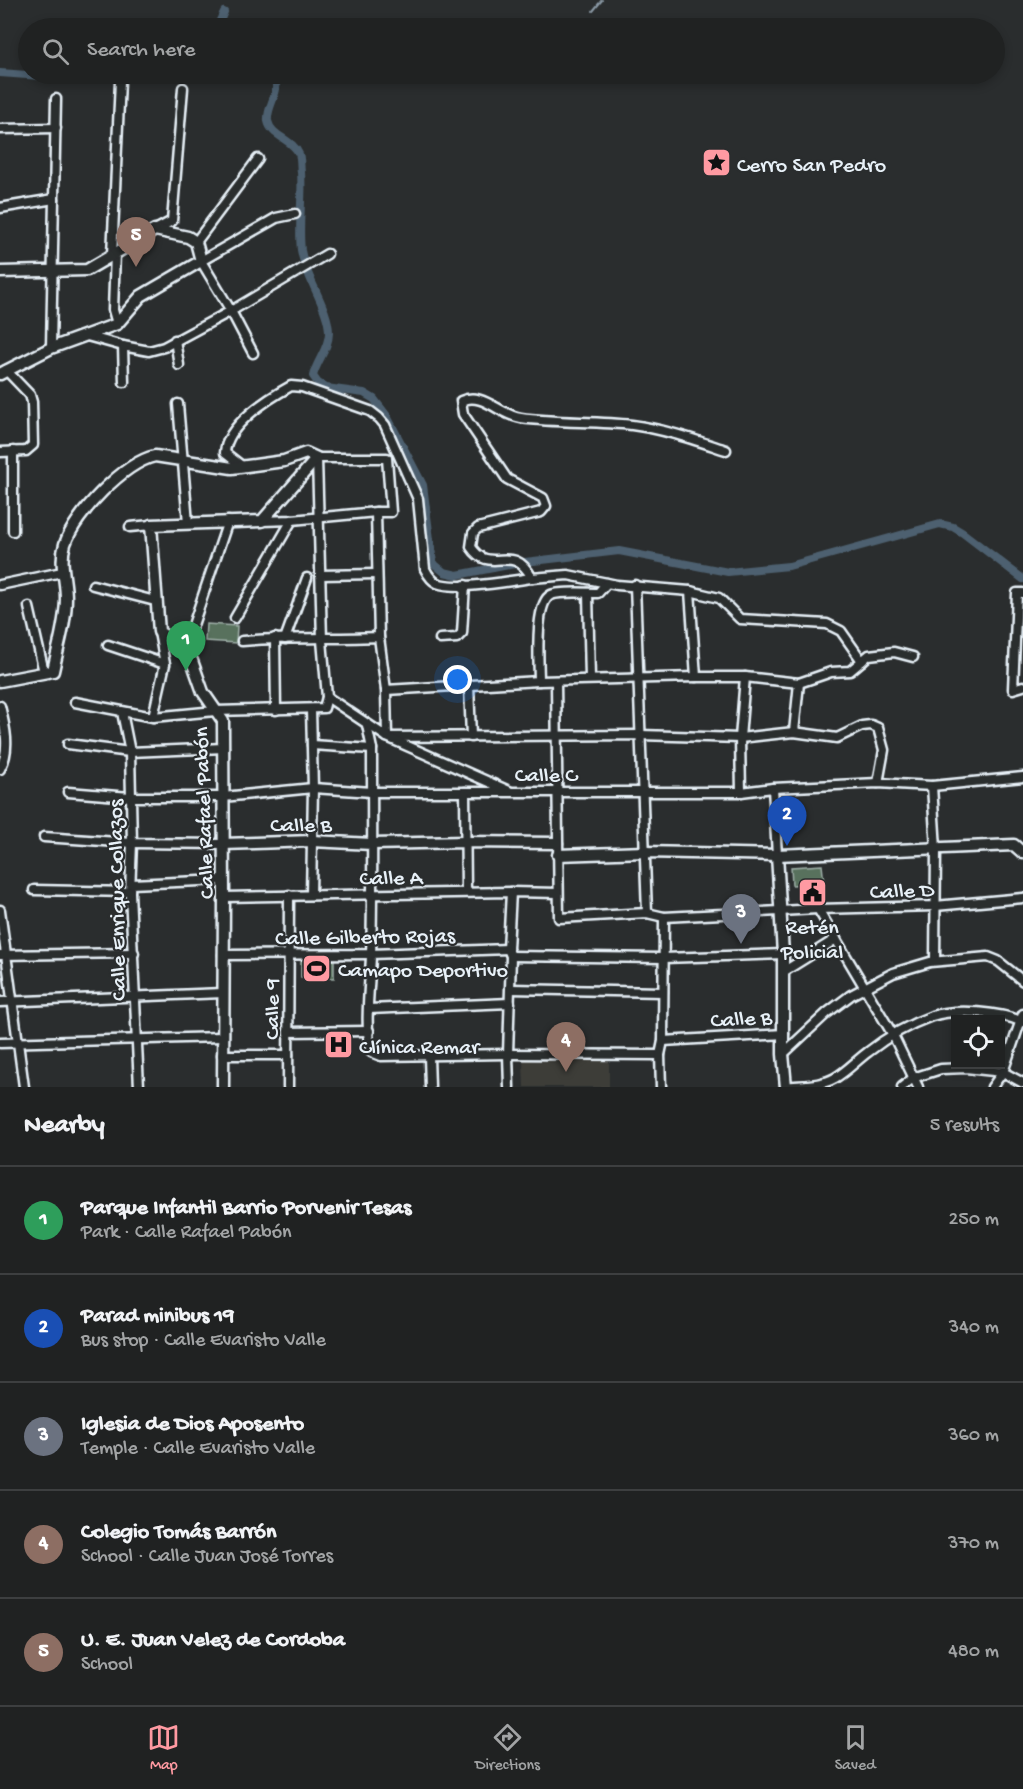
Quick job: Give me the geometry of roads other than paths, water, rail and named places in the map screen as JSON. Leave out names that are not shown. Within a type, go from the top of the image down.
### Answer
[{"type":"street","points":[[117,324],[113,310],[120,84]]},
{"type":"street","points":[[0,272],[87,270],[172,221],[183,88]]},
{"type":"street","points":[[51,348],[57,99]]},
{"type":"street","points":[[0,129],[56,128]]},
{"type":"street","points":[[196,242],[258,159]]},
{"type":"street","points":[[0,208],[54,199]]},
{"type":"street","points":[[0,452],[26,451],[33,445],[30,395],[3,372],[51,348],[117,324],[141,296],[276,218],[295,214]]},
{"type":"street","points":[[155,231],[188,237],[196,242],[201,261],[253,353]]},
{"type":"street","points":[[87,336],[149,351],[164,347],[231,311],[327,254]]},
{"type":"street","points":[[176,340],[178,365]]},
{"type":"street","points":[[123,346],[123,382]]},
{"type":"street","points":[[243,467],[225,453],[227,442],[241,421],[291,386],[302,387],[370,411],[385,425],[418,499],[425,569],[430,578],[437,583],[448,586],[465,585],[568,575],[607,583],[690,591],[719,598],[740,619],[827,624],[841,631],[862,661]]},
{"type":"street","points":[[532,578],[517,560],[511,558],[494,561],[480,558],[471,547],[473,533],[478,528],[542,512],[546,506],[543,498],[507,479],[463,414],[461,400],[470,397],[479,399],[518,417],[644,428],[676,434],[726,450]]},
{"type":"street","points":[[178,404],[188,524]]},
{"type":"street","points":[[13,452],[13,531]]},
{"type":"street","points":[[0,681],[53,670],[65,614],[66,596],[62,572],[65,543],[83,513],[121,474],[137,462],[155,456],[232,468],[284,461],[306,453],[317,458],[387,458],[390,512],[292,520],[130,527]]},
{"type":"street","points":[[75,702],[153,717],[215,711],[324,708],[327,697],[322,640],[317,458]]},
{"type":"street","points":[[262,521],[317,458]]},
{"type":"street","points":[[376,512],[379,637],[386,690],[387,737]]},
{"type":"street","points":[[235,618],[292,520]]},
{"type":"street","points":[[159,632],[185,649],[228,521]]},
{"type":"street","points":[[151,525],[156,571],[155,601],[165,664],[153,717]]},
{"type":"street","points":[[0,585],[62,572]]},
{"type":"street","points":[[320,575],[377,574]]},
{"type":"street","points":[[285,639],[307,579]]},
{"type":"street","points":[[539,681],[540,614],[544,600],[552,594],[598,592],[607,583]]},
{"type":"street","points":[[93,585],[155,601]]},
{"type":"street","points":[[440,639],[457,638],[462,633],[465,585]]},
{"type":"street","points":[[635,585],[646,913]]},
{"type":"street","points":[[690,591],[696,677]]},
{"type":"street","points":[[588,593],[590,680]]},
{"type":"street","points":[[1023,594],[1017,593],[1013,688],[1023,686]]},
{"type":"street","points":[[29,607],[44,672]]},
{"type":"street","points":[[242,641],[379,637]]},
{"type":"street","points":[[275,639],[276,710]]},
{"type":"street","points":[[108,645],[165,664]]},
{"type":"street","name":"Calle Rafael Pabón","points":[[185,649],[192,661],[203,692],[223,721],[223,1087]]},
{"type":"street","points":[[386,690],[539,681],[696,677],[745,677],[799,683],[831,672],[850,671],[869,655],[894,652],[913,657]]},
{"type":"street","points":[[741,792],[740,738],[745,677]]},
{"type":"street","points":[[556,681],[558,893]]},
{"type":"street","points":[[794,732],[799,683]]},
{"type":"street","points":[[469,685],[471,737]]},
{"type":"street","points":[[327,697],[387,737],[509,791]]},
{"type":"street","points":[[0,706],[7,734],[4,762],[0,769]]},
{"type":"street","points":[[311,709],[313,788],[311,895]]},
{"type":"street","name":"Calle Enrique Collazos","points":[[122,712],[130,752],[132,843],[130,888],[139,1087]]},
{"type":"street","points":[[367,725],[372,749],[369,1009],[371,1052],[381,1056],[660,1055]]},
{"type":"street","points":[[387,737],[640,735],[740,738],[794,732],[837,738],[862,726],[871,725],[878,728],[884,750],[878,783]]},
{"type":"street","points":[[68,744],[130,752],[224,748]]},
{"type":"street","points":[[312,745],[372,749]]},
{"type":"street","name":"Calle C","points":[[68,792],[130,797],[223,797],[313,788],[372,792],[741,792],[773,788],[878,783],[932,786],[1023,777]]},
{"type":"street","points":[[932,786],[936,849],[934,961]]},
{"type":"street","points":[[773,788],[782,912],[783,1054],[786,1087],[824,1083],[836,1078],[893,1035],[933,1016],[954,1012],[1022,1019],[1003,1071],[992,1087]]},
{"type":"street","points":[[465,792],[466,892]]},
{"type":"street","name":"Calle B","points":[[44,837],[132,843],[466,842],[557,849],[777,855],[1014,845],[1023,853]]},
{"type":"street","points":[[34,890],[130,888],[224,880]]},
{"type":"street","name":"Calle A","points":[[224,897],[372,896],[466,892],[558,893]]},
{"type":"street","points":[[509,1087],[512,892]]},
{"type":"street","name":"Calle D","points":[[558,893],[559,918],[646,913],[664,917],[935,906],[1023,898]]},
{"type":"street","name":"Calle 9","points":[[288,1087],[289,895]]},
{"type":"street","points":[[818,909],[893,1035],[918,1087]]},
{"type":"street","points":[[0,910],[4,955],[14,1002],[24,1087]]},
{"type":"street","points":[[661,1087],[664,917]]},
{"type":"street","points":[[783,972],[836,939]]},
{"type":"street","points":[[4,955],[134,952]]},
{"type":"street","name":"Calle Gilberto Rojas","points":[[223,955],[510,953],[663,958],[783,954]]},
{"type":"street","points":[[783,1054],[827,1013],[893,973],[934,961],[988,957],[998,961],[1023,981]]},
{"type":"street","points":[[511,989],[663,992]]},
{"type":"street","points":[[0,1002],[223,993]]},
{"type":"street","points":[[369,1009],[510,1003]]},
{"type":"street","points":[[288,1032],[369,1031]]},
{"type":"street","name":"Calle B","points":[[663,1041],[784,1034]]},
{"type":"street","points":[[0,1043],[222,1037]]},
{"type":"street","points":[[222,1055],[288,1055]]},
{"type":"street","points":[[429,1056],[430,1087]]},
{"type":"street","points":[[902,1087],[913,1078],[949,1069],[1003,1071],[1023,1083]]},
{"type":"waterway","points":[[593,11],[602,0]]},
{"type":"waterway","points":[[221,18],[224,12]]},
{"type":"waterway","points":[[0,73],[18,74]]},
{"type":"waterway","points":[[276,84],[268,121],[273,131],[292,145],[300,156],[301,250],[328,323],[327,344],[313,376],[326,388],[364,393],[374,399],[387,416],[423,485],[433,563],[444,572],[457,575],[525,562],[619,551],[728,572],[789,566],[940,524],[953,527],[963,533],[1023,579]]},
{"type":"place","name":"Cerro San Pedro","points":[[716,163]]},
{"type":"place","name":"U. E. Juan Velez de Cordoba","points":[[136,267]]},
{"type":"place","name":"Parque Infantil Barrio Porvenir Tesas","points":[[186,671]]},
{"type":"place","name":"Parad minibus 19","points":[[787,846]]},
{"type":"place","name":"Retén Policial","points":[[812,893]]},
{"type":"place","name":"Iglesia de Dios Aposento","points":[[741,944]]},
{"type":"place","name":"Camapo Deportivo","points":[[317,968]]},
{"type":"place","name":"Clínica Remar","points":[[338,1045]]},
{"type":"place","name":"Colegio Tomás Barrón","points":[[566,1072]]}]
